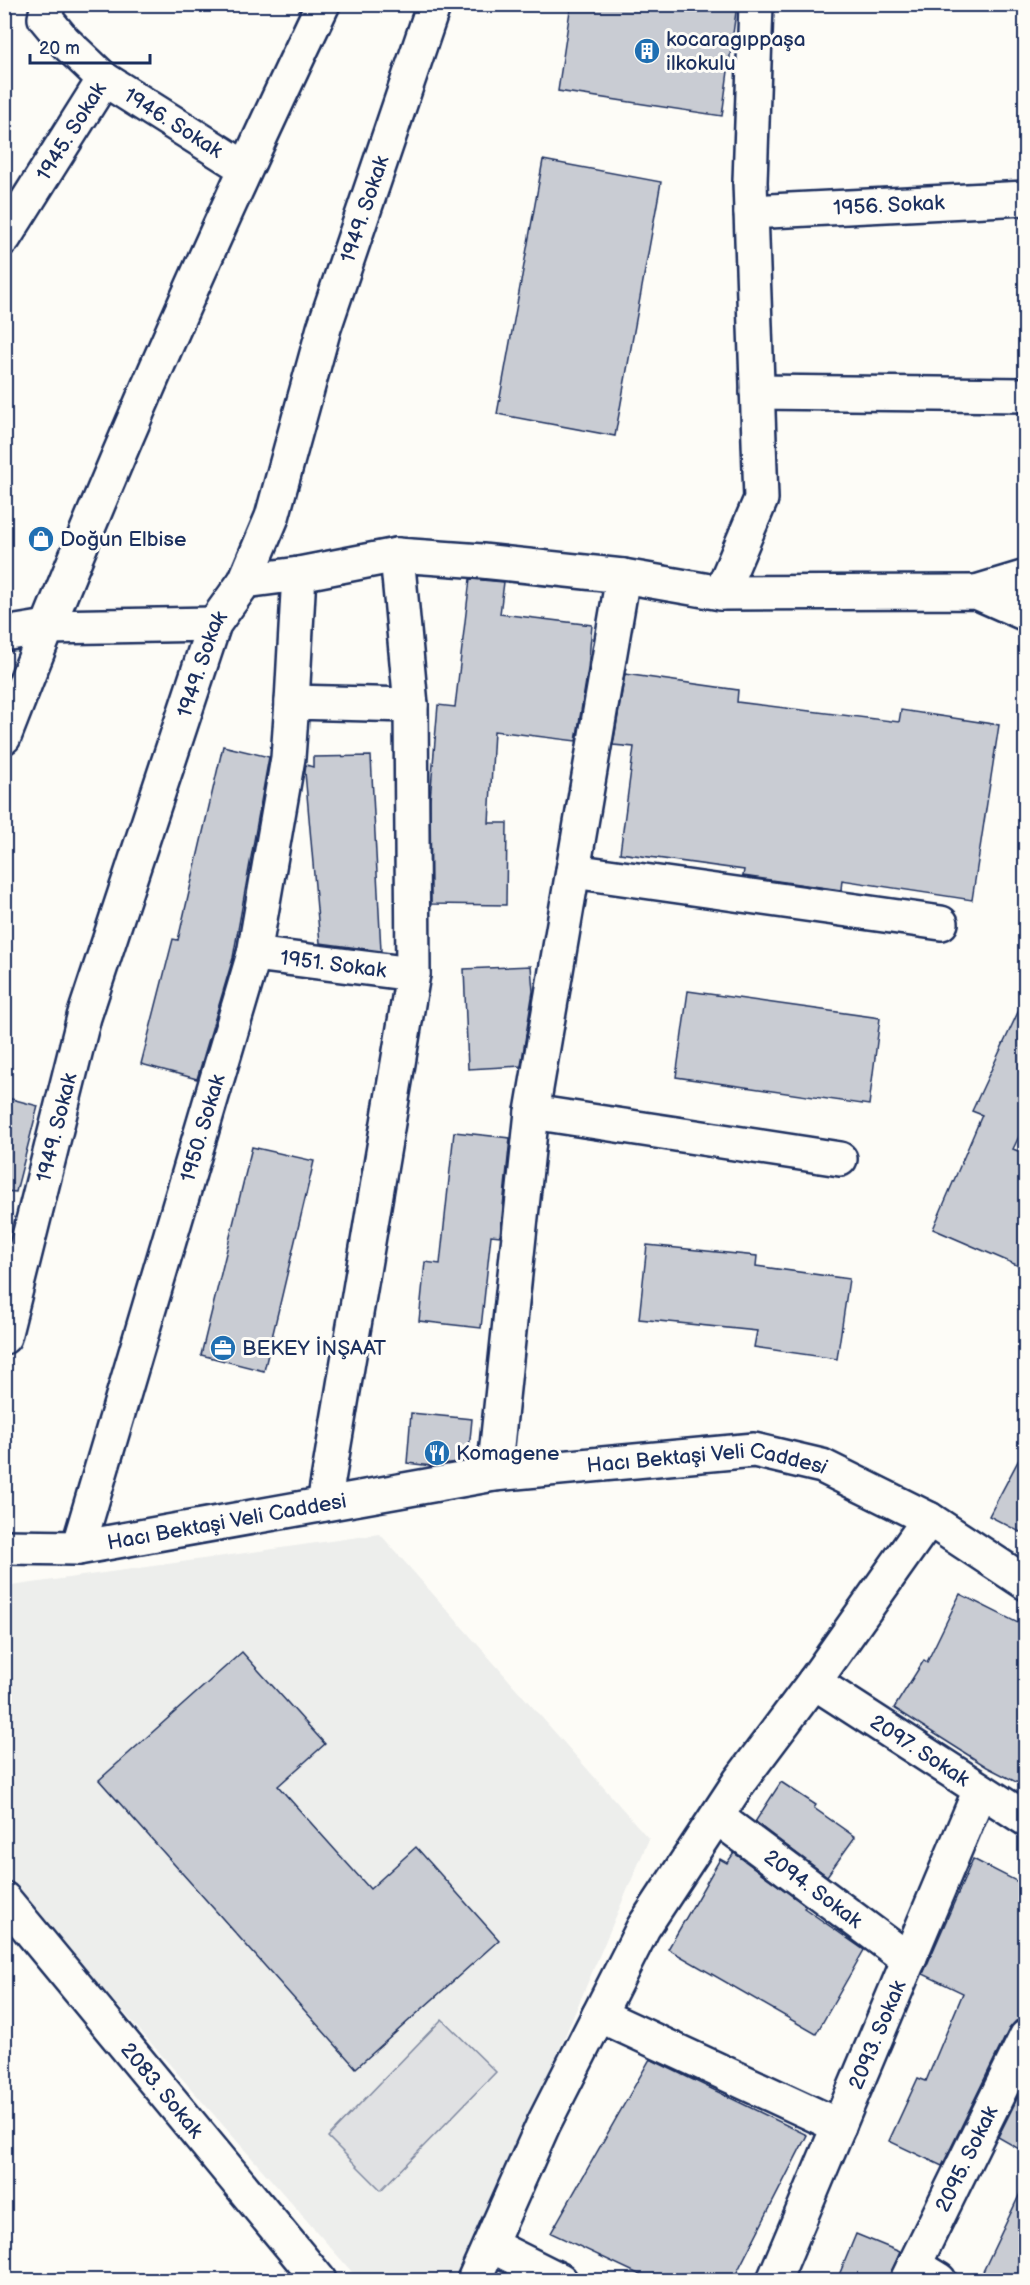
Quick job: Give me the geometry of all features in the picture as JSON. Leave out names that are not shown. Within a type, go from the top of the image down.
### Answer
[{"type":"street","name":"1945. Sokak","points":[[4,238],[104,79],[64,41],[45,18],[48,4]]},
{"type":"street","points":[[4,737],[47,627],[245,168],[323,4]]},
{"type":"street","name":"1949. Sokak","points":[[4,1337],[84,1017],[214,624],[245,581],[272,517],[324,328],[434,4]]},
{"type":"street","points":[[721,593],[761,499],[751,212],[756,5],[766,4]]},
{"type":"street","name":"1946. Sokak","points":[[104,79],[245,168]]},
{"type":"street","name":"1956. Sokak","points":[[751,212],[1026,198]]},
{"type":"street","points":[[757,392],[1026,396]]},
{"type":"street","points":[[245,581],[299,574],[397,555],[482,561],[623,576],[721,593],[976,592],[1026,577]]},
{"type":"street","points":[[324,1504],[413,974],[411,705],[397,555]]},
{"type":"street","name":"1950. Sokak","points":[[78,1548],[254,954],[288,758],[299,574]]},
{"type":"street","points":[[494,1474],[532,1112],[623,576]]},
{"type":"street","points":[[976,592],[1026,614]]},
{"type":"street","points":[[4,634],[47,627],[214,624]]},
{"type":"street","points":[[292,702],[411,705]]},
{"type":"street","points":[[573,871],[941,923]]},
{"type":"street","name":"1951. Sokak","points":[[254,954],[413,974]]},
{"type":"street","points":[[532,1112],[840,1159]]},
{"type":"street","name":"Hacı Bektaşi Veli Caddesi","points":[[4,1547],[78,1548],[494,1474],[754,1450],[822,1466],[929,1519],[1026,1583]]},
{"type":"street","points":[[474,2280],[543,2125],[643,1928],[717,1816],[929,1519]]},
{"type":"street","name":"2097. Sokak","points":[[814,1682],[1026,1819]]},
{"type":"street","name":"2093. Sokak","points":[[774,2280],[980,1790]]},
{"type":"street","name":"2094. Sokak","points":[[717,1816],[909,1960]]},
{"type":"street","name":"2083. Sokak","points":[[4,1899],[319,2280]]},
{"type":"street","points":[[599,2015],[839,2126]]},
{"type":"street","name":"2095. Sokak","points":[[921,2276],[1024,2046]]},
{"type":"street","points":[[490,2245],[560,2280]]},
{"type":"shaded area","points":[[380,1534],[649,1839],[461,2280],[359,2280],[5,1877],[4,1587]]},
{"type":"shaded area","points":[[442,2019],[496,2072],[381,2190],[328,2137]]},
{"type":"building","name":"kocaragıppaşa ilkokulu","points":[[571,4],[648,4],[698,12],[699,4],[737,4],[722,116],[558,91]]},
{"type":"building","points":[[543,160],[661,182],[615,436],[497,414]]},
{"type":"building","points":[[470,579],[504,582],[500,614],[592,625],[588,669],[576,741],[494,731],[489,823],[507,823],[506,905],[431,904],[430,800],[438,705],[455,707]]},
{"type":"building","points":[[625,674],[738,690],[737,702],[899,722],[901,710],[999,725],[972,900],[842,880],[841,890],[743,876],[744,870],[620,853],[634,747],[613,745]]},
{"type":"building","points":[[223,746],[269,757],[233,958],[197,1079],[141,1064],[173,939],[178,940]]},
{"type":"building","points":[[371,756],[381,951],[320,943],[305,772],[306,765],[313,767],[313,757]]},
{"type":"building","points":[[531,966],[533,991],[521,1066],[468,1069],[464,969]]},
{"type":"building","points":[[688,991],[880,1018],[869,1105],[676,1077]]},
{"type":"building","points":[[1026,995],[1026,1122],[1013,1149],[1026,1154],[1026,1269],[933,1229],[982,1115],[972,1111]]},
{"type":"building","points":[[4,1097],[38,1106],[16,1192],[4,1191]]},
{"type":"building","points":[[454,1132],[510,1138],[500,1236],[491,1235],[481,1328],[419,1321],[425,1262],[440,1264]]},
{"type":"building","points":[[252,1147],[314,1161],[264,1371],[201,1355]]},
{"type":"building","points":[[647,1245],[757,1256],[756,1266],[849,1279],[837,1359],[754,1347],[757,1331],[639,1319]]},
{"type":"building","points":[[411,1413],[472,1419],[468,1460],[432,1466],[407,1463]]},
{"type":"building","points":[[1026,1446],[1026,1535],[989,1516]]},
{"type":"building","points":[[960,1594],[1026,1627],[1026,1787],[987,1767],[894,1708],[924,1660],[927,1662]]},
{"type":"building","points":[[242,1652],[325,1744],[278,1786],[370,1889],[416,1847],[499,1940],[356,2068],[99,1780]]},
{"type":"building","points":[[781,1782],[816,1805],[814,1808],[855,1837],[827,1876],[755,1822]]},
{"type":"building","points":[[734,1853],[806,1906],[804,1908],[864,1950],[816,2034],[668,1949],[720,1859],[727,1863]]},
{"type":"building","points":[[973,1859],[1026,1886],[1026,2018],[1016,2021],[1009,2029],[942,2166],[889,2141],[918,2078],[926,2081],[963,1993],[923,1974]]},
{"type":"building","points":[[650,2059],[807,2135],[733,2280],[651,2280],[551,2233]]},
{"type":"building","points":[[1026,2081],[1026,2153],[998,2137]]},
{"type":"building","points":[[1026,2181],[1026,2280],[979,2280]]},
{"type":"building","points":[[856,2234],[900,2252],[888,2280],[837,2280]]},
{"type":"place","name":"kocaragıppaşa ilkokulu","points":[[647,51]]},
{"type":"place","name":"Doğun Elbise","points":[[41,539]]},
{"type":"place","name":"BEKEY İNŞAAT","points":[[223,1348]]},
{"type":"place","name":"Komagene","points":[[437,1453]]}]
